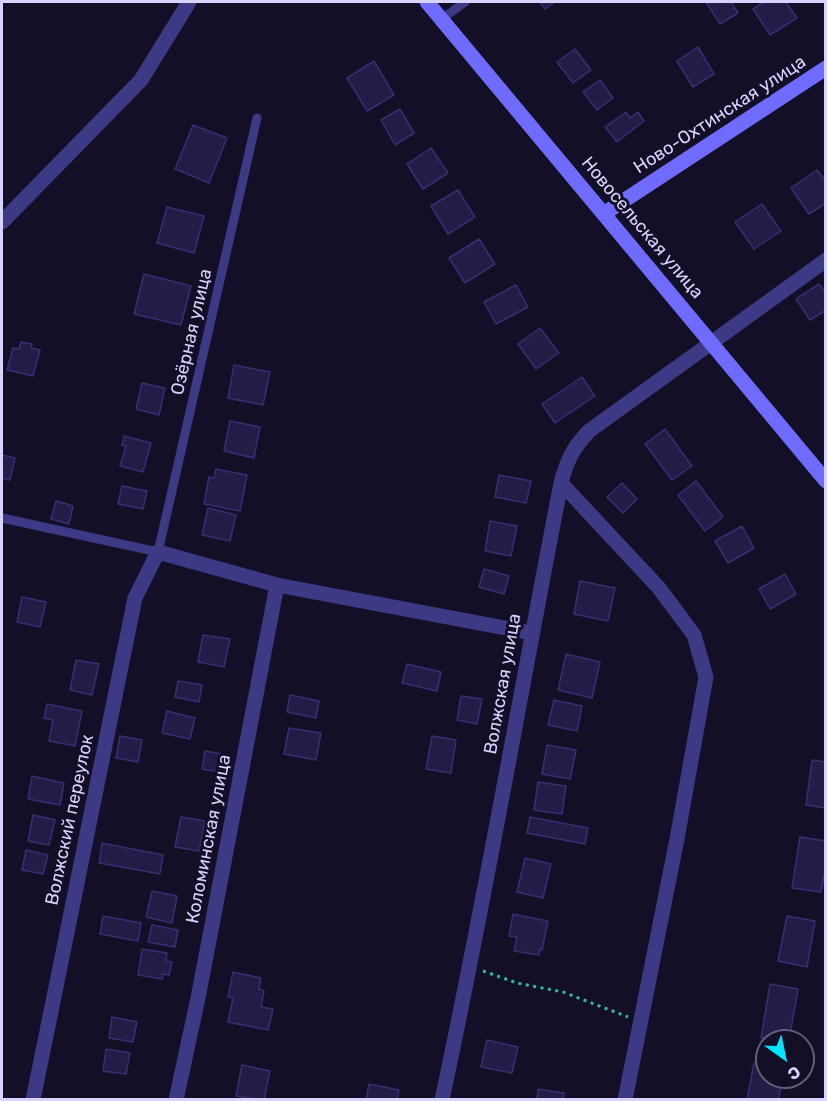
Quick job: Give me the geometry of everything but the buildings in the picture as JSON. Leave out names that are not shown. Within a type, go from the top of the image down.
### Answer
[{"type":"street","points":[[2,222],[141,80],[189,2]]},
{"type":"street","name":"Новосельская улица","points":[[428,2],[825,481]]},
{"type":"street","name":"Ново-Охтинская улица","points":[[605,213],[825,68]]},
{"type":"street","name":"Волжская улица","points":[[442,1100],[471,964],[561,483],[574,447],[589,431],[825,260]]},
{"type":"street","points":[[561,483],[659,588],[694,635],[706,676],[625,1100]]},
{"type":"street","points":[[158,552],[277,585],[532,633]]},
{"type":"street","name":"Волжский переулок","points":[[33,1100],[135,598],[158,552]]},
{"type":"street","name":"Коломинская улица","points":[[176,1100],[198,998],[277,585]]},
{"type":"lane","points":[[442,19],[465,2]]},
{"type":"lane","name":"Озёрная улица","points":[[158,552],[257,118]]},
{"type":"lane","points":[[2,518],[158,552]]},
{"type":"path","points":[[471,964],[480,970],[518,983],[563,992],[641,1020]]}]
